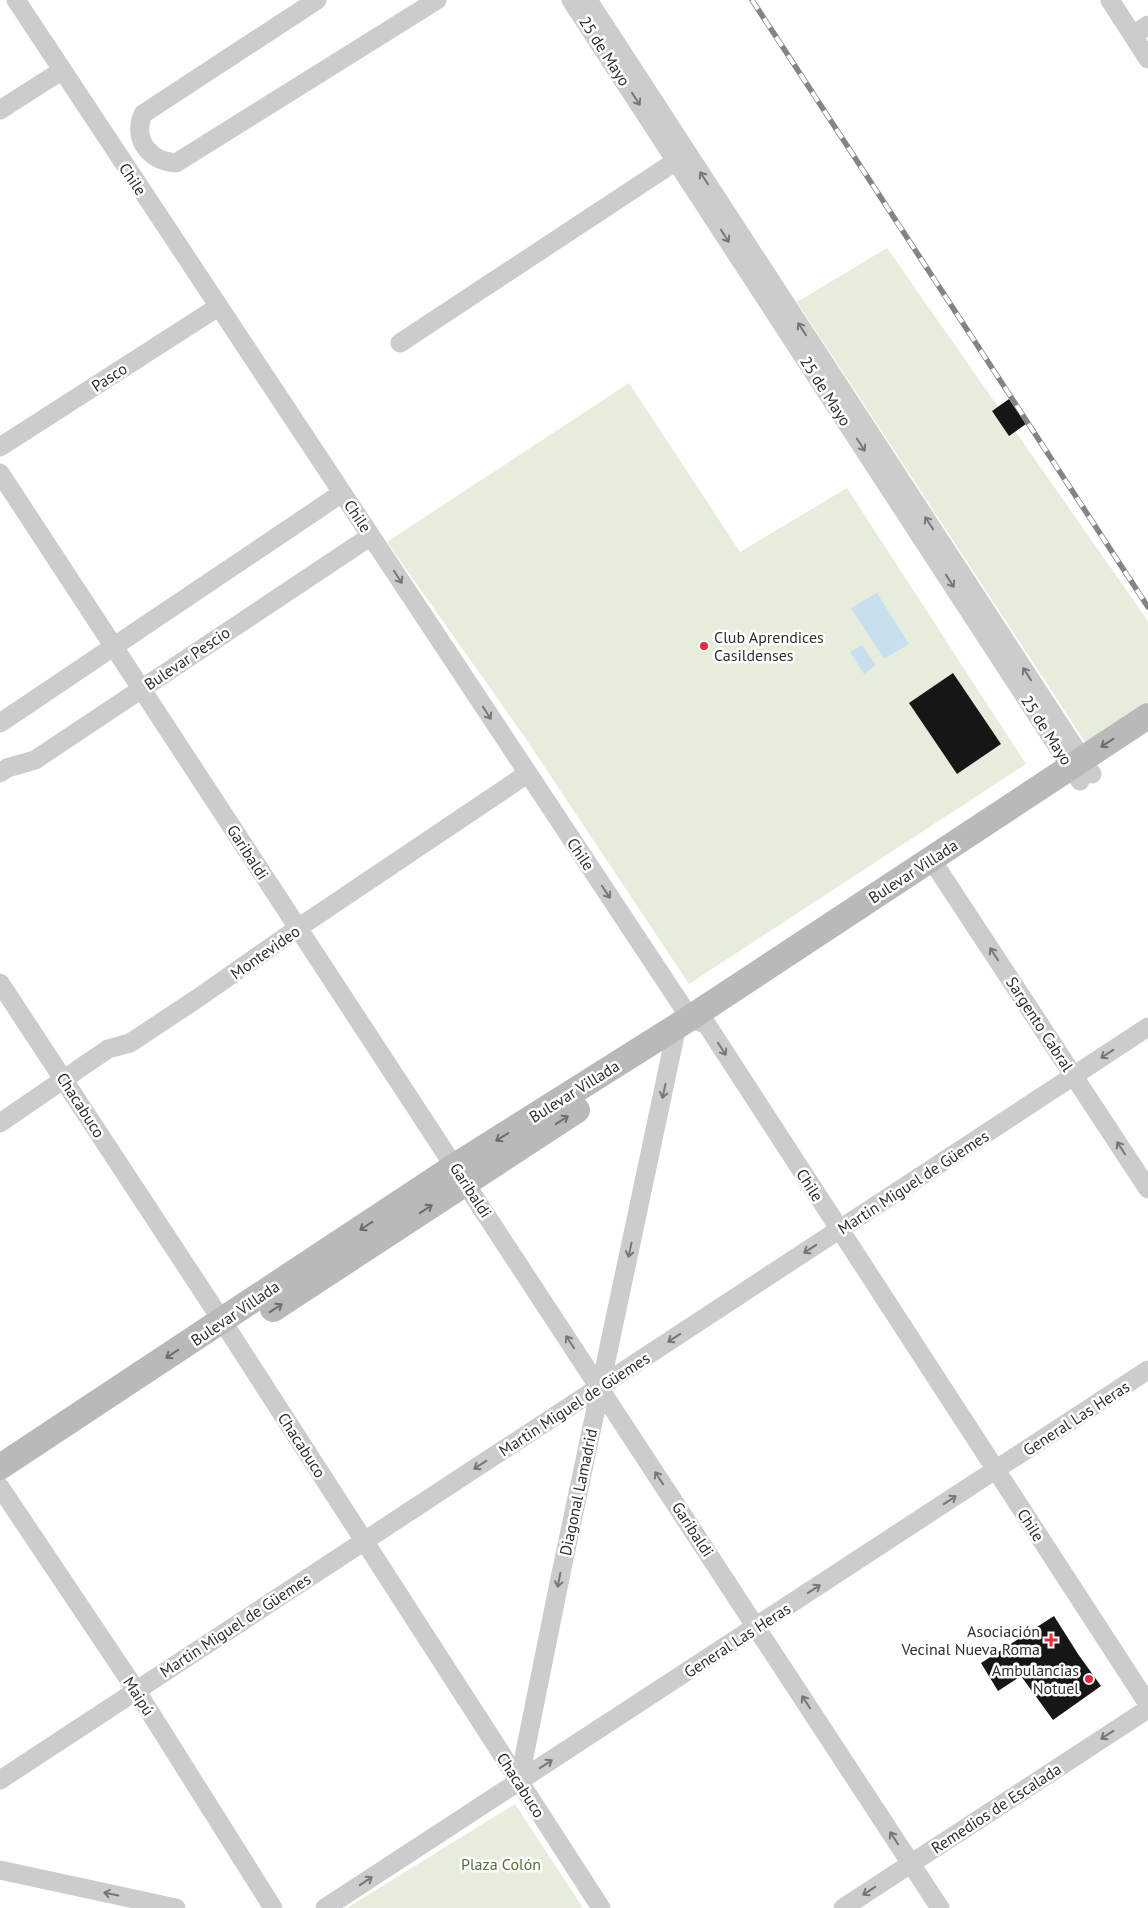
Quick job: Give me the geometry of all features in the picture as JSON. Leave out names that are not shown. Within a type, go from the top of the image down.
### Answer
[{"type":"main road","name":"Bulevar Villada","points":[[0,1487],[227,1329],[461,1174],[936,866],[1081,770],[1147,723]]},
{"type":"main road","name":"Bulevar Villada","points":[[0,1467],[227,1329]]},
{"type":"street","name":"Chile","points":[[16,0],[61,71],[342,492],[527,774],[687,1029],[839,1230],[1148,1704]]},
{"type":"street","points":[[318,0],[143,114],[138,124],[138,133],[145,147],[163,162],[176,163],[437,0]]},
{"type":"street","name":"25 de Mayo","points":[[571,0],[1081,770]]},
{"type":"street","name":"25 de Mayo","points":[[588,0],[1081,770]]},
{"type":"street","points":[[1110,0],[1140,30],[1148,59]]},
{"type":"street","points":[[0,110],[61,71]]},
{"type":"street","points":[[400,343],[676,161]]},
{"type":"street","name":"Pasco","points":[[0,447],[218,306]]},
{"type":"street","name":"Garibaldi","points":[[0,473],[114,646],[140,689],[461,1174],[940,1908]]},
{"type":"street","points":[[0,723],[342,492]]},
{"type":"street","name":"Bulevar Pescio","points":[[0,773],[7,768],[35,760],[371,536]]},
{"type":"street","name":"Montevideo","points":[[0,1124],[108,1049],[130,1042],[198,998],[298,928],[527,774]]},
{"type":"street","name":"Sargento Cabral","points":[[936,866],[1148,1189]]},
{"type":"street","name":"Chacabuco","points":[[0,983],[227,1329],[601,1908]]},
{"type":"street","name":"Martin Miguel de Güemes","points":[[0,1780],[1148,1027]]},
{"type":"street","name":"Diagonal Lamadrid","points":[[519,1782],[600,1387],[687,1029]]},
{"type":"street","name":"General Las Heras","points":[[325,1908],[1148,1370]]},
{"type":"street","name":"Maipú","points":[[0,1487],[136,1690],[272,1908]]},
{"type":"street","name":"Remedios de Escalada","points":[[844,1908],[1148,1709]]},
{"type":"street","points":[[0,1870],[176,1908]]},
{"type":"green space","points":[[887,248],[1148,621],[1148,702],[1085,742],[797,302]]},
{"type":"green space","name":"Club Aprendices Casildenses","points":[[629,383],[740,552],[847,488],[1026,764],[689,984],[526,739],[387,542]]},
{"type":"green space","name":"Plaza Colón","points":[[515,1804],[583,1908],[347,1908]]},
{"type":"water","points":[[877,593],[909,644],[884,659],[851,608]]},
{"type":"water","points":[[862,645],[876,665],[864,674],[850,652]]},
{"type":"building","points":[[1009,399],[1026,424],[1009,436],[992,411]]},
{"type":"building","points":[[953,673],[1001,744],[957,774],[909,703]]},
{"type":"building","points":[[1054,1616],[1101,1686],[1053,1720],[1021,1676],[998,1691],[981,1663]]},
{"type":"railway","points":[[752,0],[1148,607]]},
{"type":"place","name":"Club Aprendices Casildenses","points":[[704,646]]},
{"type":"place","name":"Asociación Vecinal Nueva Roma","points":[[1051,1640]]},
{"type":"place","name":"Ambulancias Notuel","points":[[1089,1679]]}]
